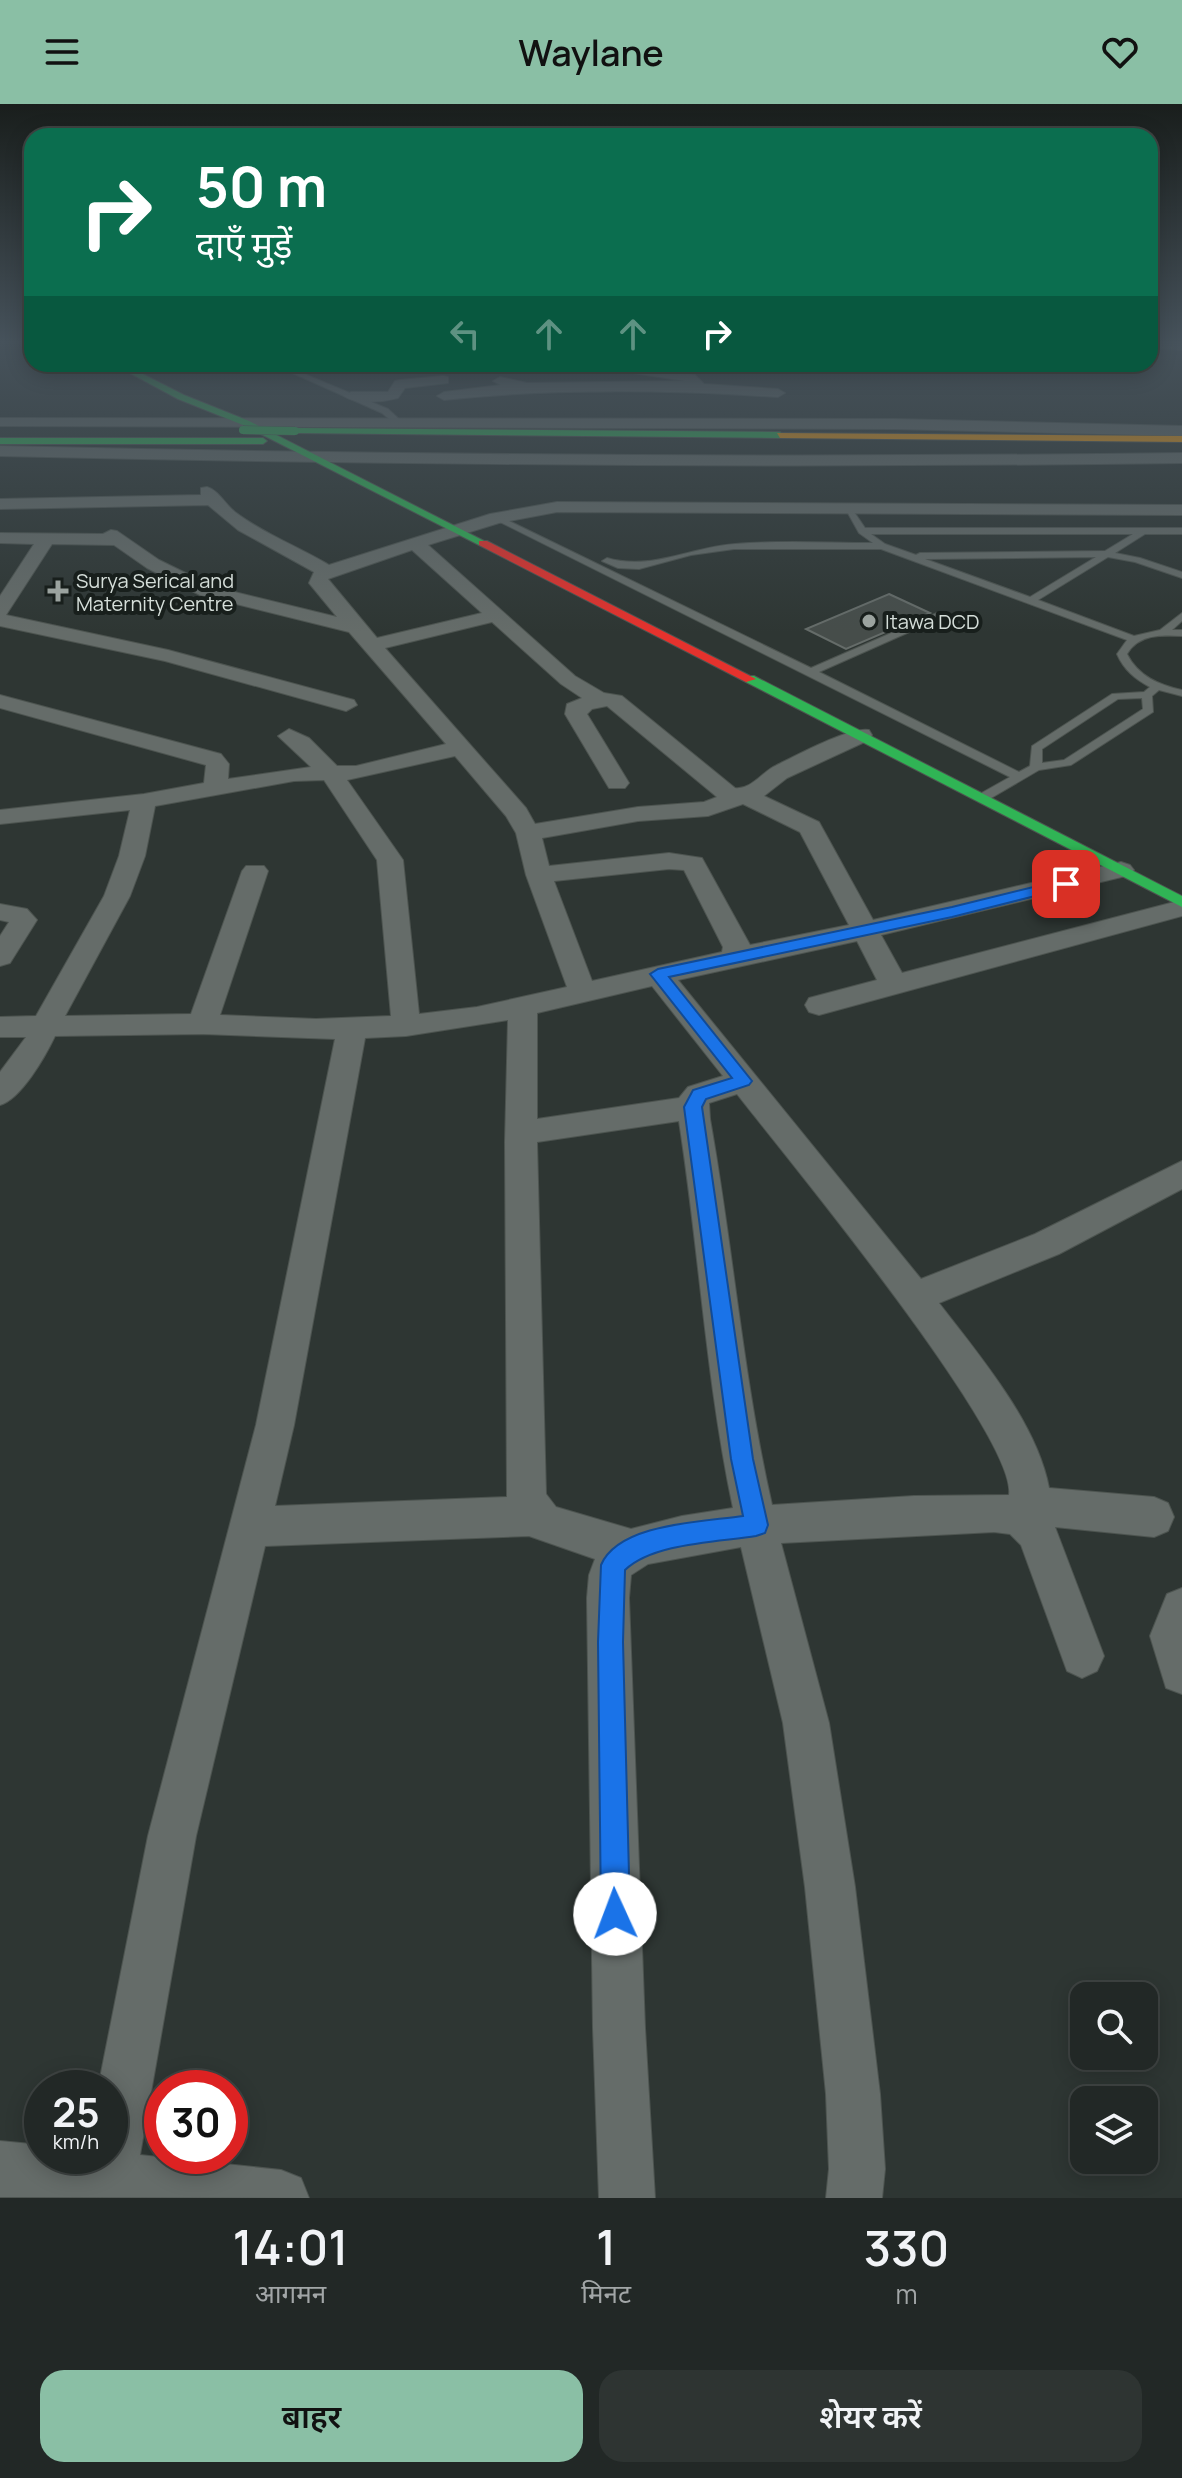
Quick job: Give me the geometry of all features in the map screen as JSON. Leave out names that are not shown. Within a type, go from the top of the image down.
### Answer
[{"type":"main road","points":[[274,437],[313,450],[453,530],[861,735],[1182,905]]},
{"type":"main road","points":[[942,437],[1182,439]]},
{"type":"main road","points":[[1069,437],[1087,438]]},
{"type":"main road","points":[[0,441],[263,441],[313,450],[1182,450]]},
{"type":"main road","points":[[974,462],[1122,449]]},
{"type":"street","points":[[0,451],[313,450],[974,462],[1182,458]]},
{"type":"street","points":[[16,470],[31,451]]},
{"type":"street","points":[[0,503],[210,496],[256,532],[327,572]]},
{"type":"street","points":[[583,993],[539,875],[528,833],[517,813],[318,583],[317,578],[453,530],[502,516],[557,507],[1182,510]]},
{"type":"street","points":[[0,538],[114,538],[153,564],[207,591],[366,637],[494,616]]},
{"type":"street","points":[[0,611],[46,539]]},
{"type":"street","points":[[415,543],[568,680],[599,699],[614,701],[727,793],[742,796],[810,827],[894,985]]},
{"type":"street","points":[[0,620],[168,656],[346,705]]},
{"type":"street","points":[[599,699],[575,709],[576,714],[617,783]]},
{"type":"street","points":[[0,701],[213,759],[218,764],[215,786]]},
{"type":"street","points":[[528,833],[638,814],[708,809],[762,789],[779,773],[861,735]]},
{"type":"street","points":[[289,736],[301,743],[331,774],[390,860],[406,1026]]},
{"type":"street","points":[[0,817],[144,801],[294,774],[356,773],[459,748]]},
{"type":"street","points":[[0,1094],[17,1069],[38,1047],[44,1027],[117,896],[132,856],[144,801]]},
{"type":"street","points":[[539,875],[669,861],[693,863],[737,947],[733,958]]},
{"type":"street","points":[[0,1027],[203,1024],[352,1028],[406,1026],[477,1017],[1121,870]]},
{"type":"street","points":[[203,1024],[212,990],[255,871]]},
{"type":"street","points":[[819,1005],[1182,905]]},
{"type":"street","points":[[0,912],[18,915],[24,920],[0,957]]},
{"type":"street","points":[[658,974],[916,1297],[994,1406],[1027,1474],[1030,1491],[1021,1517]]},
{"type":"street","points":[[523,1007],[521,1133],[526,1496],[536,1516],[545,1523],[629,1549]]},
{"type":"street","points":[[107,2181],[172,1836],[275,1425],[352,1028]]},
{"type":"street","points":[[743,1081],[699,1095],[693,1107],[742,1459],[806,1723],[830,1887],[853,2094],[857,2169],[854,2198]]},
{"type":"street","points":[[521,1133],[693,1107]]},
{"type":"street","points":[[916,1297],[1047,1244],[1182,1174]]},
{"type":"street","points":[[627,2198],[614,1861],[610,1582],[613,1565],[629,1549],[654,1541],[756,1525],[994,1512],[1021,1517],[1052,1507],[1154,1517]]},
{"type":"street","points":[[249,1527],[536,1516]]},
{"type":"street","points":[[1021,1517],[1037,1533],[1082,1656]]},
{"type":"street","points":[[1182,1609],[1172,1636],[1182,1672]]},
{"type":"street","points":[[0,2169],[281,2198]]},
{"type":"lane","points":[[847,508],[862,531],[882,546],[1134,639]]},
{"type":"lane","points":[[502,516],[621,567],[630,568],[719,548],[882,546]]},
{"type":"lane","points":[[502,516],[1019,777]]},
{"type":"lane","points":[[862,531],[1182,531]]},
{"type":"lane","points":[[1031,601],[1143,531]]},
{"type":"lane","points":[[911,556],[1106,554],[1137,560],[1182,575]]},
{"type":"lane","points":[[811,672],[940,615]]},
{"type":"lane","points":[[1164,632],[1182,616]]},
{"type":"lane","points":[[1182,633],[1164,632],[1134,639],[1125,646],[1122,654],[1125,664],[1134,673],[1157,687],[1182,693]]},
{"type":"lane","points":[[1036,767],[1036,748],[1116,696],[1147,695],[1157,687]]},
{"type":"lane","points":[[982,798],[1036,767],[1067,763],[1149,710],[1147,695]]},
{"type":"building","name":"Itawa DCD","points":[[889,594],[930,613],[846,649],[806,629]]},
{"type":"traffic: fast","points":[[273,437],[483,543]]},
{"type":"traffic: fast","points":[[0,441],[263,441]]},
{"type":"traffic: fast","points":[[750,679],[1182,902]]},
{"type":"traffic: slow","points":[[953,437],[1182,439]]},
{"type":"traffic: jam","points":[[483,543],[750,679]]},
{"type":"place","name":"Surya Serical and Maternity Centre","points":[[58,591]]},
{"type":"place","name":"Itawa DCD","points":[[869,621]]},
{"type":"route","points":[[615,1914],[610,1642],[613,1565],[629,1549],[654,1541],[756,1525],[742,1459],[693,1107],[694,1099],[699,1095],[743,1081],[658,974],[952,912],[1066,884]]}]
